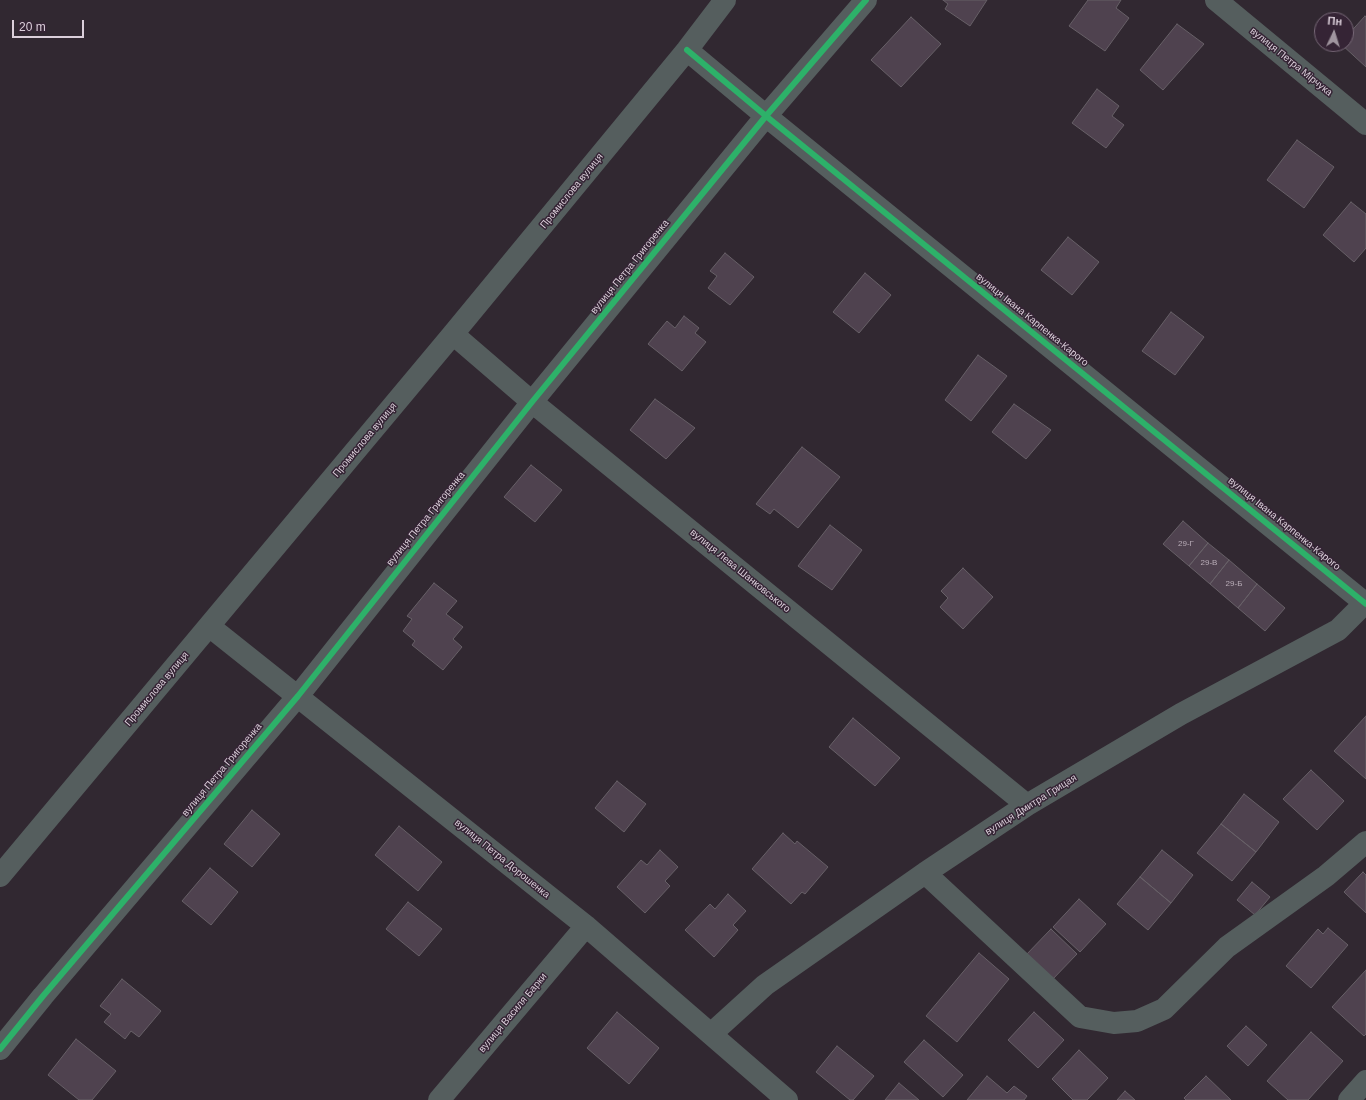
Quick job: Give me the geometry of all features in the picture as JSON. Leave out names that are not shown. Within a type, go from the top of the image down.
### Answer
[{"type":"street","name":"Промислова вулиця","points":[[0,876],[453,334],[687,50],[725,0]]},
{"type":"street","name":"вулиця Петра Григоренка","points":[[0,1049],[42,996],[298,696],[532,402],[766,116],[866,0]]},
{"type":"street","name":"вулиця Петра Мірчука","points":[[1216,0],[1366,124]]},
{"type":"street","name":"вулиця Івана Карпенка-Карого","points":[[687,50],[766,116],[1366,603]]},
{"type":"street","name":"вулиця Лева Шанковського","points":[[453,334],[532,402],[1027,805]]},
{"type":"street","name":"вулиця Дмитра Грицая","points":[[711,1034],[765,986],[925,873],[1027,805],[1181,714],[1338,630],[1366,603]]},
{"type":"street","name":"вулиця Петра Дорошенка","points":[[209,626],[586,926],[787,1100]]},
{"type":"street","points":[[925,873],[1080,1017],[1114,1023],[1137,1021],[1164,1009],[1227,947],[1326,876],[1366,842]]},
{"type":"street","name":"вулиця Василя Барки","points":[[439,1100],[586,926]]},
{"type":"street","points":[[1349,1100],[1366,1081]]},
{"type":"building","points":[[943,0],[987,0],[970,26],[945,9],[948,4]]},
{"type":"building","points":[[1088,0],[1121,0],[1116,8],[1129,18],[1105,51],[1069,26]]},
{"type":"building","points":[[1365,16],[1366,67],[1350,52],[1354,52],[1354,28]]},
{"type":"building","points":[[911,17],[941,44],[901,87],[871,60]]},
{"type":"building","points":[[1177,24],[1204,44],[1163,90],[1140,70]]},
{"type":"building","points":[[1097,89],[1119,106],[1112,116],[1124,125],[1106,148],[1072,123]]},
{"type":"building","points":[[1297,140],[1334,167],[1304,208],[1267,180]]},
{"type":"building","points":[[1351,202],[1366,214],[1366,248],[1354,262],[1323,235]]},
{"type":"building","points":[[1068,237],[1099,262],[1072,295],[1041,270]]},
{"type":"building","points":[[725,253],[754,277],[730,305],[708,288],[717,276],[710,271]]},
{"type":"building","points":[[865,273],[891,295],[859,333],[833,312]]},
{"type":"building","points":[[1171,312],[1204,337],[1175,375],[1142,351]]},
{"type":"building","points":[[684,316],[699,328],[695,333],[706,342],[682,371],[648,344],[667,321],[675,328]]},
{"type":"building","points":[[978,355],[1007,376],[971,421],[945,400]]},
{"type":"building","points":[[655,399],[695,428],[666,459],[630,430]]},
{"type":"building","points":[[1014,404],[1051,430],[1026,459],[992,432]]},
{"type":"building","points":[[802,447],[840,477],[798,528],[774,509],[770,514],[756,504]]},
{"type":"building","points":[[531,465],[562,490],[535,522],[504,497]]},
{"type":"building","points":[[1183,521],[1208,543],[1189,566],[1163,544]]},
{"type":"building","points":[[830,525],[862,550],[832,590],[798,566]]},
{"type":"building","points":[[1208,543],[1229,560],[1210,584],[1189,566]]},
{"type":"building","points":[[1229,560],[1257,584],[1238,608],[1210,584]]},
{"type":"building","points":[[963,568],[993,597],[963,629],[940,607],[948,598],[941,591]]},
{"type":"building","points":[[434,583],[457,601],[446,614],[463,627],[453,639],[462,647],[443,670],[412,645],[415,641],[403,631],[412,619],[407,616]]},
{"type":"building","points":[[1257,584],[1285,608],[1265,631],[1238,608]]},
{"type":"building","points":[[1366,716],[1366,779],[1334,751]]},
{"type":"building","points":[[853,718],[900,758],[875,786],[829,747]]},
{"type":"building","points":[[1311,770],[1344,801],[1317,830],[1283,799]]},
{"type":"building","points":[[617,781],[646,804],[624,832],[595,808]]},
{"type":"building","points":[[1244,794],[1279,822],[1256,852],[1221,824]]},
{"type":"building","points":[[252,810],[280,834],[252,867],[224,844]]},
{"type":"building","points":[[1221,824],[1256,852],[1232,881],[1197,853]]},
{"type":"building","points":[[399,826],[442,862],[418,891],[375,855]]},
{"type":"building","points":[[783,833],[795,844],[797,841],[828,867],[805,894],[802,892],[791,904],[752,869]]},
{"type":"building","points":[[660,850],[678,867],[665,881],[670,886],[645,913],[617,887],[641,860],[647,865]]},
{"type":"building","points":[[1162,850],[1193,875],[1171,903],[1140,877]]},
{"type":"building","points":[[210,868],[238,892],[211,925],[182,901]]},
{"type":"building","points":[[1363,872],[1366,875],[1366,913],[1344,892]]},
{"type":"building","points":[[1140,877],[1171,903],[1148,930],[1117,904]]},
{"type":"building","points":[[1252,882],[1270,897],[1255,915],[1237,900]]},
{"type":"building","points":[[728,894],[746,911],[733,925],[738,930],[714,957],[685,930],[710,904],[715,909]]},
{"type":"building","points":[[1079,899],[1106,924],[1080,952],[1053,927]]},
{"type":"building","points":[[408,902],[442,929],[419,956],[386,929]]},
{"type":"building","points":[[1328,928],[1348,945],[1311,988],[1286,966],[1318,929],[1323,934]]},
{"type":"building","points":[[1051,929],[1077,954],[1051,981],[1025,956]]},
{"type":"building","points":[[979,953],[1009,979],[957,1042],[926,1016]]},
{"type":"building","points":[[1366,970],[1366,1034],[1364,1036],[1332,1007]]},
{"type":"building","points":[[122,979],[161,1011],[139,1037],[131,1031],[125,1039],[104,1022],[111,1014],[100,1006]]},
{"type":"building","points":[[617,1012],[659,1048],[629,1084],[587,1048]]},
{"type":"building","points":[[1034,1012],[1064,1040],[1038,1068],[1008,1040]]},
{"type":"building","points":[[1246,1026],[1267,1045],[1248,1066],[1227,1046]]},
{"type":"building","points":[[1311,1032],[1343,1061],[1308,1100],[1288,1100],[1267,1081]]},
{"type":"building","points":[[76,1039],[116,1071],[92,1100],[79,1100],[48,1075]]},
{"type":"building","points":[[924,1040],[963,1075],[943,1097],[904,1062]]},
{"type":"building","points":[[837,1046],[874,1076],[853,1100],[850,1100],[816,1072]]},
{"type":"building","points":[[1079,1050],[1108,1078],[1087,1100],[1073,1100],[1052,1079]]},
{"type":"building","points":[[987,1076],[1007,1093],[1014,1086],[1027,1096],[1024,1100],[967,1100]]},
{"type":"building","points":[[1206,1076],[1231,1100],[1186,1100],[1184,1098]]},
{"type":"building","points":[[899,1083],[919,1100],[885,1100]]},
{"type":"building","points":[[1125,1091],[1135,1100],[1117,1100]]},
{"type":"cycle path","points":[[0,1049],[43,996],[298,696],[532,402],[766,116],[866,0]]},
{"type":"cycle path","points":[[687,50],[1366,604]]}]
